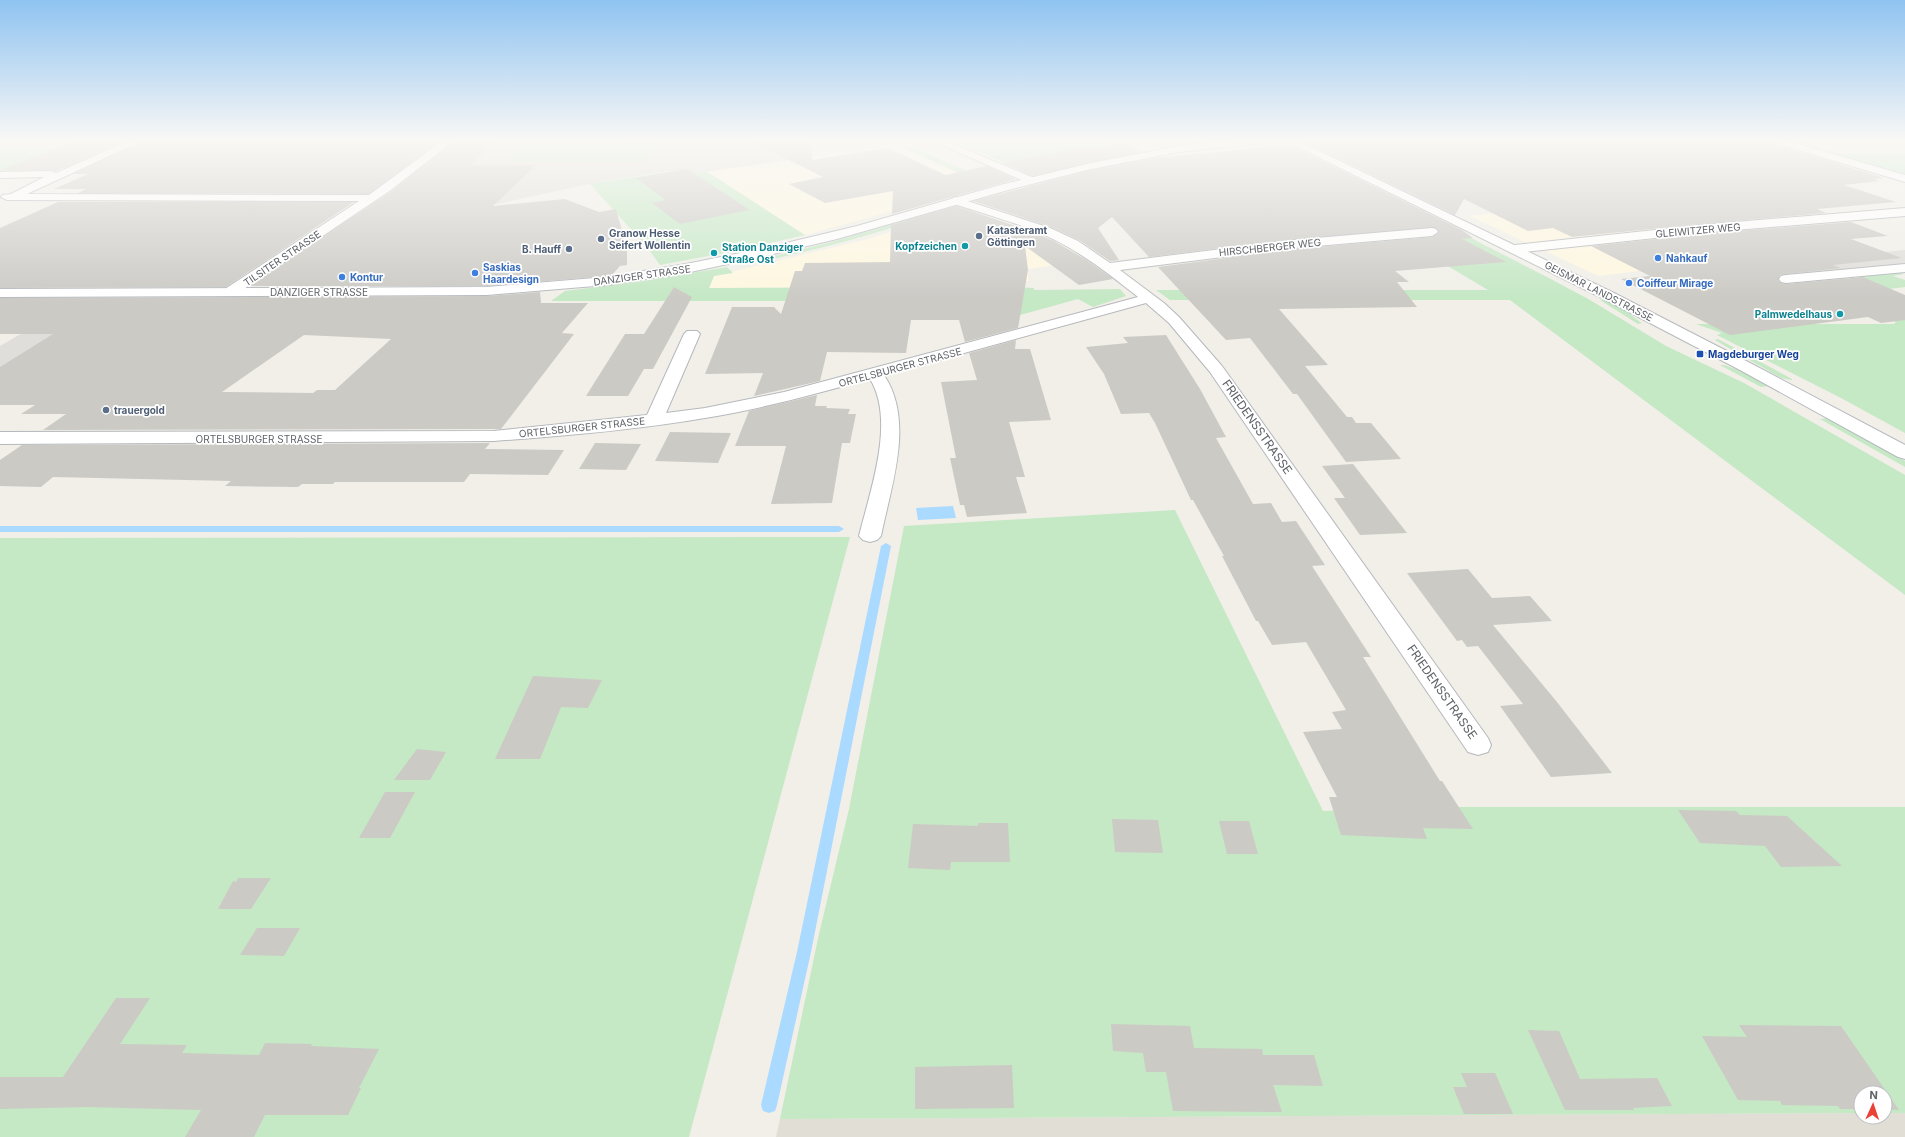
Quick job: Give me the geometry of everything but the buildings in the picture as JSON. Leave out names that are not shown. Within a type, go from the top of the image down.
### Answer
[{"type":"street","points":[[4,199],[20,192]]},
{"type":"street","name":"TILSITER STRASSE","points":[[230,292],[380,192]]},
{"type":"street","name":"DANZIGER STRASSE","points":[[0,292],[487,291],[536,289],[619,279],[697,267],[804,243],[987,192]]},
{"type":"street","name":"GEISMAR LANDSTRASSE","points":[[1397,192],[1515,249],[1746,367],[1905,453]]},
{"type":"street","points":[[4,199],[372,198]]},
{"type":"street","name":"FRIEDENSSTRASSE","points":[[955,201],[1046,232],[1073,244],[1108,267],[1149,298],[1174,320],[1216,369],[1478,745]]},
{"type":"street","name":"GLEIWITZER WEG","points":[[1515,249],[1711,228],[1905,212]]},
{"type":"street","name":"HIRSCHBERGER WEG","points":[[1108,267],[1293,244],[1432,232]]},
{"type":"street","points":[[1786,279],[1905,268]]},
{"type":"street","name":"ORTELSBURGER STRASSE","points":[[0,438],[330,438],[494,436],[567,430],[654,420],[705,413],[786,397],[875,374],[1149,298]]},
{"type":"street","points":[[654,420],[692,334]]},
{"type":"street","points":[[870,536],[887,456],[889,433],[888,402],[884,388],[875,374]]},
{"type":"shaded area","points":[[466,192],[552,192],[473,209]]},
{"type":"shaded area","points":[[739,192],[955,192],[946,196],[805,235]]},
{"type":"shaded area","points":[[1509,192],[1570,192],[1607,205],[1660,229],[1667,237],[1719,261],[1599,276],[1470,216],[1544,207]]},
{"type":"shaded area","points":[[963,210],[1083,261],[1028,269],[1029,281],[919,287],[709,288],[714,276],[868,239]]},
{"type":"shaded area","points":[[1905,250],[1905,265],[1790,276],[1762,264]]},
{"type":"shaded area","points":[[55,314],[105,314],[0,379],[0,346]]},
{"type":"shaded area","points":[[1853,1113],[1853,1125],[1893,1125],[1893,1113],[1905,1113],[1905,1137],[776,1137],[780,1119]]},
{"type":"green space","points":[[597,192],[739,192],[805,235],[735,251],[660,265],[647,247]]},
{"type":"green space","points":[[939,211],[869,235],[750,264],[753,261],[828,243]]},
{"type":"green space","points":[[1450,234],[1469,237],[1547,277],[1590,300],[1666,346],[1744,383],[1905,475],[1905,595],[1510,300],[1170,300],[1156,290],[1488,290],[1446,265],[1429,243],[1420,237]]},
{"type":"green space","points":[[727,267],[733,273],[714,276],[709,288],[1012,287],[1034,288],[1034,290],[1120,289],[1126,296],[1093,307],[1078,299],[1020,315],[1018,301],[551,301],[565,291],[644,281]]},
{"type":"green space","points":[[1895,271],[1904,274],[1893,276],[1905,280],[1905,287],[1889,289],[1851,274]]},
{"type":"green space","points":[[1835,296],[1905,309],[1905,433],[1841,398],[1717,335],[1722,333],[1696,324],[1894,324],[1896,322]]},
{"type":"green space","points":[[1600,300],[1605,300],[1617,305],[1642,323],[1638,324]]},
{"type":"green space","points":[[1718,339],[1792,380],[1781,378],[1715,340]]},
{"type":"green space","points":[[1720,365],[1747,373],[1769,386],[1761,387]]},
{"type":"green space","points":[[1828,418],[1905,461],[1905,467],[1820,419]]},
{"type":"green space","points":[[1175,510],[1323,811],[1422,807],[1905,807],[1905,1113],[1893,1113],[1893,1085],[1853,1085],[1853,1113],[780,1119],[819,934],[849,809],[904,526]]},
{"type":"green space","points":[[850,537],[689,1137],[0,1137],[0,538]]},
{"type":"water","points":[[953,506],[956,518],[918,520],[916,508]]},
{"type":"waterway","points":[[0,529],[839,529]]},
{"type":"waterway","points":[[769,1105],[804,952],[886,546]]},
{"type":"place","name":"Katasteramt Göttingen","points":[[979,236]]},
{"type":"place","name":"Granow Hesse Seifert Wollentin","points":[[601,239]]},
{"type":"place","name":"Kopfzeichen","points":[[965,246]]},
{"type":"place","name":"B. Hauff","points":[[569,249]]},
{"type":"place","name":"Station Danziger Straße Ost","points":[[714,253]]},
{"type":"place","name":"Nahkauf","points":[[1658,258]]},
{"type":"place","name":"Saskias Haardesign","points":[[475,273]]},
{"type":"place","name":"Kontur","points":[[342,277]]},
{"type":"place","name":"Coiffeur Mirage","points":[[1629,283]]},
{"type":"place","name":"Palmwedelhaus","points":[[1840,314]]},
{"type":"place","name":"Magdeburger Weg","points":[[1700,354]]},
{"type":"place","name":"trauergold","points":[[106,410]]}]
